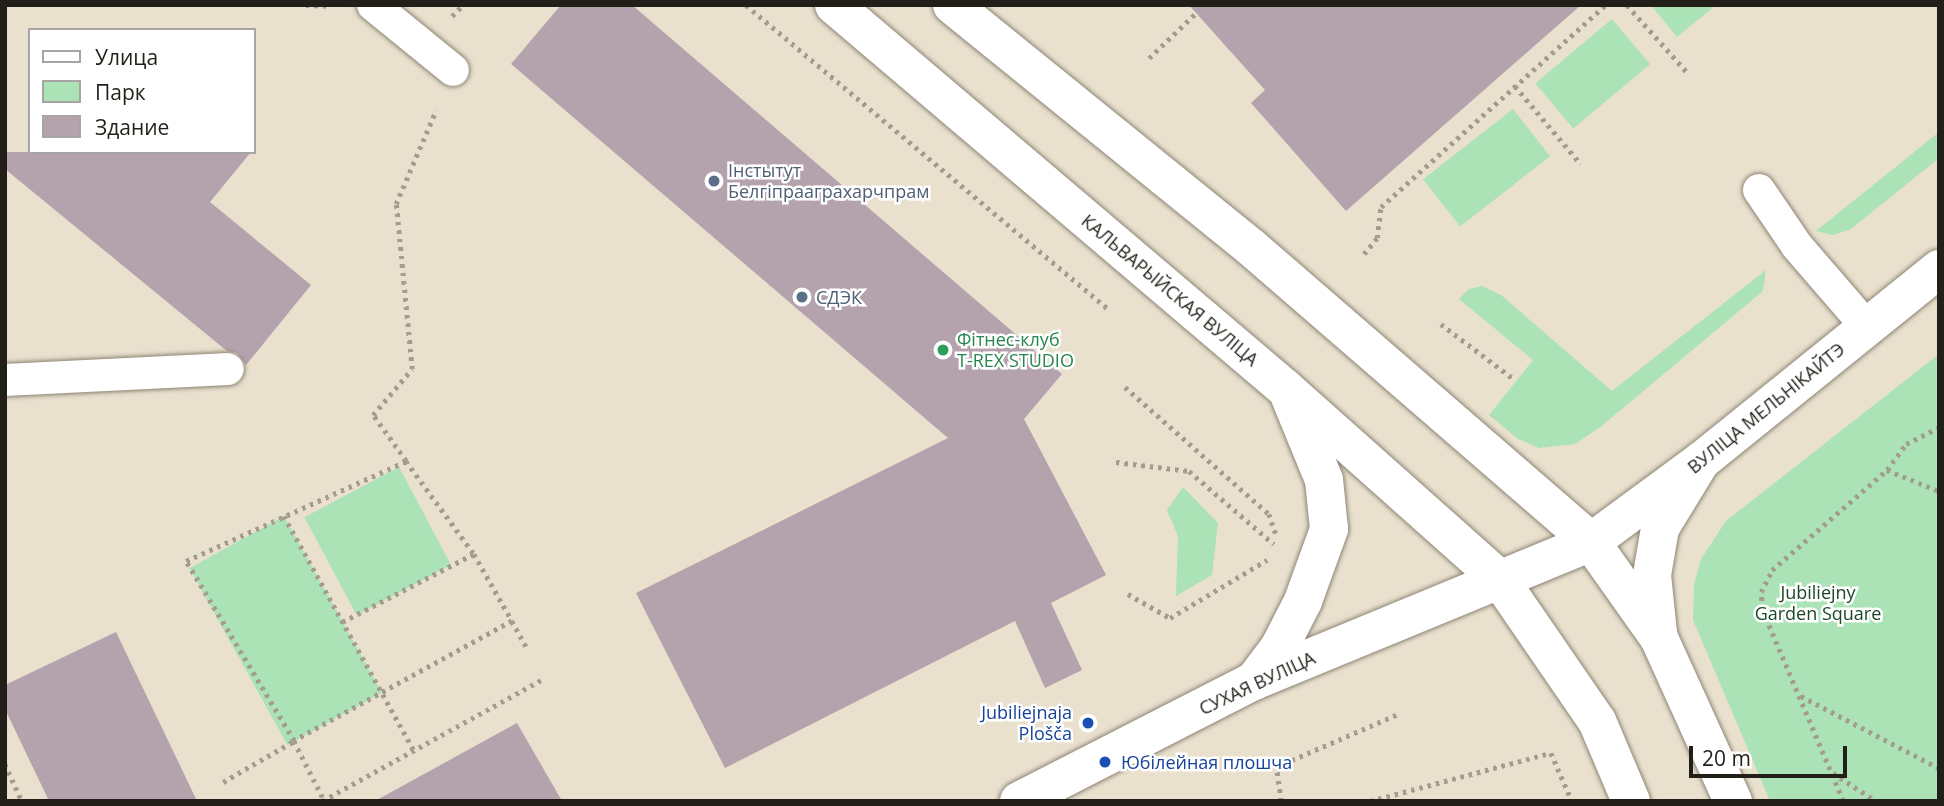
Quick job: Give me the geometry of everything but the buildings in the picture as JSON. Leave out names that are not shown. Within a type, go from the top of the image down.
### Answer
[{"type":"main road","name":"КАЛЬВАРЫЙСКАЯ ВУЛІЦА","points":[[834,5],[1286,389],[1500,580],[1597,721],[1631,801]]},
{"type":"main road","points":[[952,5],[1252,248],[1591,542],[1659,638],[1733,801]]},
{"type":"main road","name":"ВУЛІЦА МЕЛЬНІКАЙТЭ","points":[[1500,580],[1591,542],[1701,461],[1939,269]]},
{"type":"main road","points":[[1254,681],[1279,648],[1297,613],[1329,529],[1324,480],[1286,389]]},
{"type":"main road","points":[[1659,638],[1653,600],[1654,551],[1660,528],[1670,507],[1701,461]]},
{"type":"main road","name":"СУХАЯ ВУЛІЦА","points":[[1019,801],[1254,681],[1500,580]]},
{"type":"lane","points":[[373,5],[453,70]]},
{"type":"lane","points":[[1759,190],[1797,246],[1867,327]]},
{"type":"lane","points":[[5,380],[228,369]]},
{"type":"path","points":[[746,5],[1109,310]]},
{"type":"path","points":[[1364,254],[1377,238],[1381,207],[1605,5]]},
{"type":"path","points":[[1627,5],[1686,71]]},
{"type":"path","points":[[1149,58],[1196,13]]},
{"type":"path","points":[[453,70],[396,204],[412,369],[373,415],[474,554],[528,650]]},
{"type":"path","points":[[1515,86],[1581,164]]},
{"type":"path","points":[[1441,324],[1515,380]]},
{"type":"path","points":[[1116,463],[1189,471],[1283,551],[1269,514],[1125,387]]},
{"type":"path","points":[[1843,801],[1801,696],[1762,609],[1761,592],[1772,570],[1887,470],[1906,444],[1939,427]]},
{"type":"path","points":[[406,461],[186,561],[294,741],[323,800],[543,678]]},
{"type":"path","points":[[1887,470],[1939,491]]},
{"type":"path","points":[[284,516],[414,751]]},
{"type":"path","points":[[342,622],[474,554]]},
{"type":"path","points":[[1128,594],[1170,618],[1271,558]]},
{"type":"path","points":[[223,782],[512,621]]},
{"type":"path","points":[[1801,696],[1939,768]]},
{"type":"path","points":[[1281,801],[1276,767],[1398,714]]},
{"type":"path","points":[[1370,801],[1551,753],[1572,801]]},
{"type":"path","points":[[5,764],[22,801]]},
{"type":"path","points":[[1833,773],[1876,801]]},
{"type":"green space","points":[[1651,5],[1716,5],[1677,37]]},
{"type":"green space","points":[[1612,19],[1650,64],[1573,128],[1535,83]]},
{"type":"green space","points":[[1513,109],[1550,156],[1460,226],[1423,179]]},
{"type":"green space","points":[[1939,132],[1939,158],[1851,229],[1833,235],[1816,231]]},
{"type":"green space","points":[[1766,270],[1763,291],[1599,428],[1575,444],[1539,448],[1518,439],[1489,415],[1533,360],[1459,299],[1469,289],[1482,286],[1501,295],[1612,391]]},
{"type":"green space","name":"Jubiliejny Garden Square","points":[[1939,354],[1939,801],[1770,801],[1693,620],[1694,585],[1701,559],[1726,521]]},
{"type":"green space","points":[[399,467],[451,565],[357,615],[305,517]]},
{"type":"green space","points":[[1183,487],[1218,523],[1212,575],[1176,596],[1178,536],[1167,510]]},
{"type":"green space","points":[[284,516],[382,693],[287,745],[190,568]]},
{"type":"place","name":"Інстытут Белгіпрааграхарчпрам","points":[[714,181]]},
{"type":"place","name":"СДЭК","points":[[802,297]]},
{"type":"place","name":"Фітнес-клуб T-REX STUDIO","points":[[943,350]]},
{"type":"place","name":"Jubiliejnaja Plošča","points":[[1088,723]]},
{"type":"place","name":"Юбілейная плошча","points":[[1105,762]]}]
